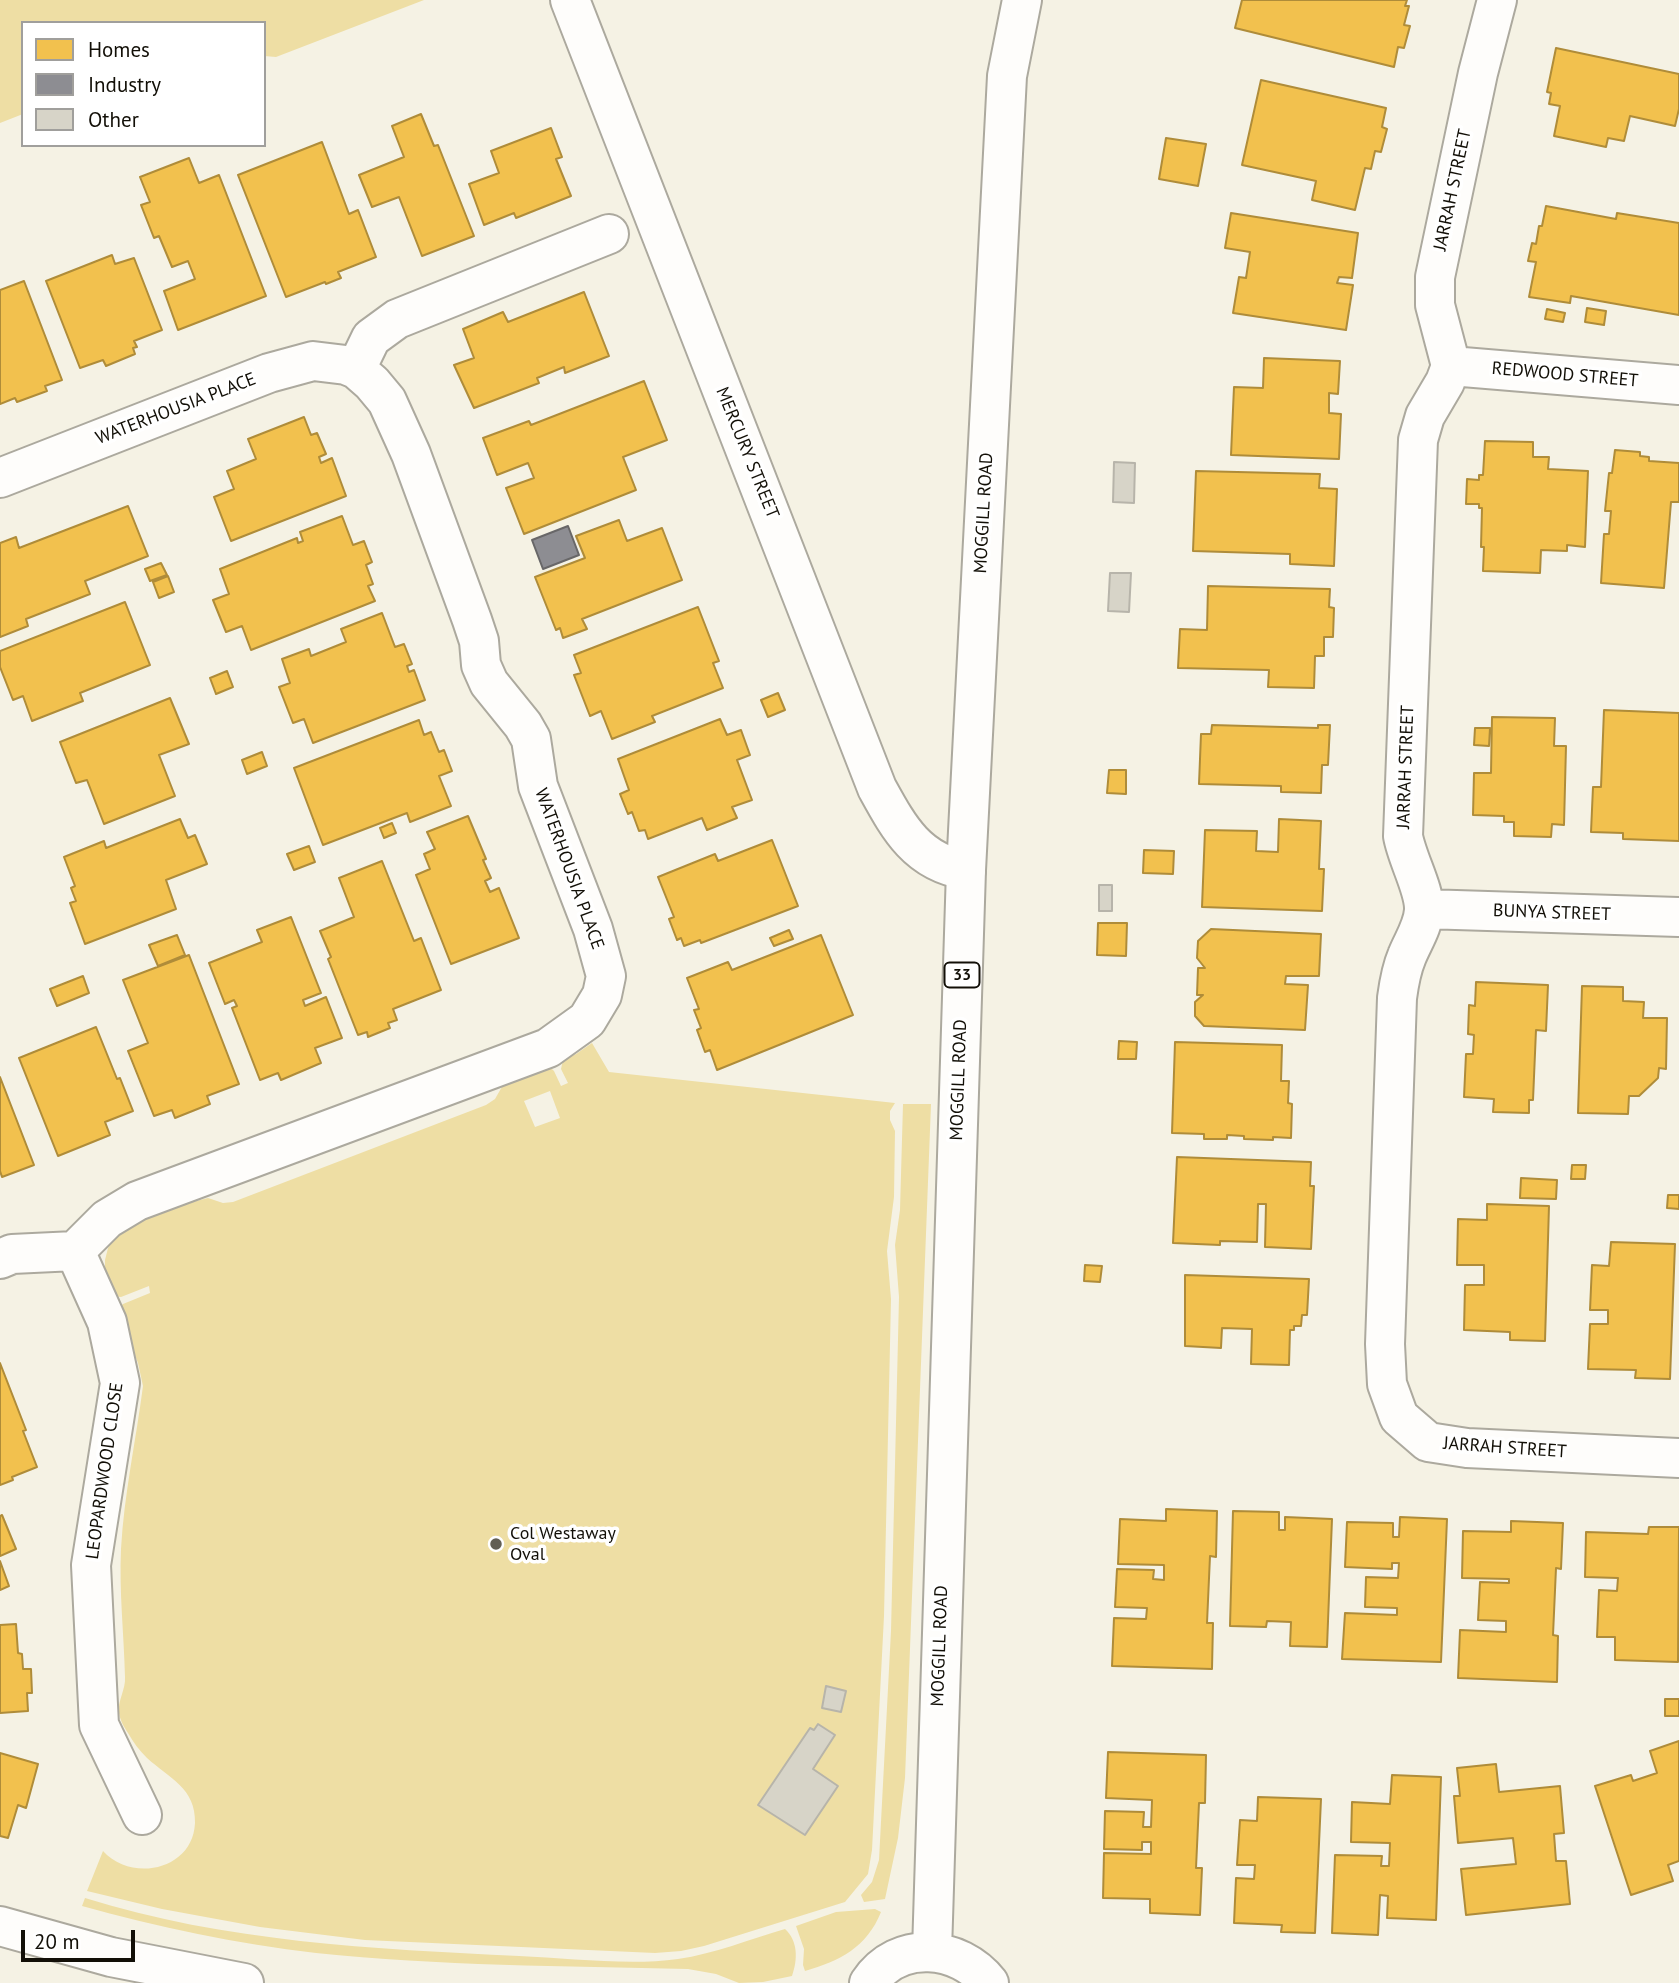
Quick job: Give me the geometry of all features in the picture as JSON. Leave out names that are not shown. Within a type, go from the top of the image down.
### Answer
[{"type":"street","name":"MERCURY STREET","points":[[570,0],[877,788],[899,827],[918,849],[950,867],[966,870]]},
{"type":"street","name":"MOGGILL ROAD","points":[[932,1951],[966,870],[1007,76],[1022,0]]},
{"type":"street","name":"JARRAH STREET","points":[[1497,0],[1481,61],[1435,277],[1435,305],[1451,366],[1446,382],[1425,416],[1418,440],[1403,836],[1406,855],[1420,889],[1424,909],[1419,930],[1399,977],[1397,998],[1385,1344],[1387,1384],[1399,1417],[1428,1443],[1467,1448],[1679,1458]]},
{"type":"street","points":[[356,369],[371,338],[397,319],[609,234]]},
{"type":"street","name":"WATERHOUSIA PLACE","points":[[0,478],[269,373],[313,361],[346,365],[356,369],[387,401],[411,454],[472,620],[479,641],[481,665],[489,683],[523,725],[531,740],[538,786],[597,942],[606,976],[603,995],[587,1020],[548,1048],[138,1201],[107,1219],[75,1251]]},
{"type":"street","name":"REDWOOD STREET","points":[[1451,366],[1679,384]]},
{"type":"street","name":"BUNYA STREET","points":[[1424,909],[1679,917]]},
{"type":"street","points":[[0,1259],[12,1254],[75,1251]]},
{"type":"street","name":"LEOPARDWOOD CLOSE","points":[[75,1251],[107,1322],[120,1383],[91,1566],[99,1725],[142,1815]]},
{"type":"street","points":[[0,1926],[111,1957],[244,1983]]},
{"type":"street","points":[[869,1983],[888,1964],[909,1954],[932,1951],[950,1954],[966,1962],[981,1972],[989,1983]]},
{"type":"shaded area","points":[[0,0],[424,0],[276,57],[266,56],[266,21],[21,21],[21,115],[0,123]]},
{"type":"shaded area","points":[[592,1043],[609,1072],[895,1103],[890,1111],[890,1120],[895,1131],[894,1197],[887,1251],[891,1299],[884,1616],[872,1850],[868,1874],[845,1902],[704,1946],[655,1953],[365,1940],[260,1927],[162,1909],[87,1891],[103,1851],[115,1861],[129,1867],[159,1867],[184,1852],[192,1839],[195,1823],[194,1811],[186,1792],[139,1749],[119,1713],[125,1682],[121,1549],[127,1488],[143,1386],[138,1363],[117,1309],[150,1293],[149,1286],[121,1297],[112,1296],[105,1272],[108,1248],[121,1227],[171,1208],[208,1198],[223,1203],[233,1202],[486,1105],[495,1099],[503,1085],[548,1065],[561,1086],[568,1083],[561,1069],[563,1060]],"holes":[[[550,1091],[560,1118],[535,1127],[524,1101]]]},
{"type":"shaded area","points":[[903,1104],[931,1104],[905,1778],[898,1838],[885,1899],[864,1902],[861,1895],[872,1882],[879,1860],[891,1631],[899,1297],[895,1245],[900,1210]]},
{"type":"shaded area","points":[[85,1898],[191,1925],[300,1941],[599,1961],[640,1962],[691,1957],[785,1929],[795,1945],[796,1957],[792,1976],[763,1982],[739,1983],[716,1974],[688,1969],[409,1961],[316,1953],[198,1934],[82,1906]]},
{"type":"shaded area","points":[[875,1909],[881,1912],[875,1924],[851,1951],[805,1971],[804,1949],[796,1926],[836,1912]]},
{"type":"building: Homes","points":[[1242,0],[1407,0],[1405,6],[1409,6],[1404,25],[1410,26],[1404,48],[1398,47],[1394,67],[1235,28]]},
{"type":"building: Homes","points":[[1556,48],[1679,74],[1679,109],[1675,126],[1630,116],[1624,141],[1608,138],[1606,147],[1554,136],[1560,106],[1549,104],[1551,93],[1547,92]]},
{"type":"building: Homes","points":[[1261,80],[1386,108],[1382,127],[1387,129],[1381,152],[1375,151],[1371,169],[1365,168],[1355,210],[1312,200],[1316,181],[1242,165]]},
{"type":"building: Homes","points":[[421,114],[434,146],[438,145],[474,236],[422,256],[399,197],[372,207],[359,175],[404,157],[392,126]]},
{"type":"building: Homes","points":[[551,128],[562,157],[556,159],[571,196],[516,218],[514,213],[484,225],[469,184],[499,173],[491,151]]},
{"type":"building: Homes","points":[[1166,138],[1206,144],[1198,186],[1159,179]]},
{"type":"building: Homes","points":[[322,142],[349,214],[358,210],[376,257],[338,272],[341,278],[286,297],[238,175]]},
{"type":"building: Homes","points":[[189,158],[199,183],[219,175],[266,296],[178,330],[164,291],[195,279],[188,261],[172,267],[159,236],[154,238],[141,205],[150,202],[140,177]]},
{"type":"building: Homes","points":[[1546,206],[1616,219],[1617,213],[1679,223],[1679,315],[1571,296],[1570,303],[1529,297],[1536,262],[1528,261],[1532,243],[1536,244],[1539,226],[1542,226]]},
{"type":"building: Homes","points":[[1231,213],[1358,233],[1352,278],[1339,277],[1337,283],[1353,285],[1346,330],[1233,313],[1239,277],[1246,278],[1250,252],[1225,248]]},
{"type":"building: Homes","points":[[112,255],[115,264],[134,258],[162,330],[134,341],[137,347],[133,348],[135,354],[106,366],[103,360],[80,368],[46,281]]},
{"type":"building: Homes","points":[[24,281],[62,380],[45,386],[47,391],[17,402],[15,398],[0,404],[0,290]]},
{"type":"building: Homes","points":[[584,292],[609,356],[565,373],[564,367],[537,378],[539,383],[474,408],[454,365],[474,358],[463,329],[503,312],[508,322]]},
{"type":"building: Homes","points":[[1587,308],[1606,311],[1604,325],[1585,322]]},
{"type":"building: Homes","points":[[1547,309],[1565,313],[1563,322],[1545,319]]},
{"type":"building: Homes","points":[[1264,358],[1340,361],[1338,394],[1329,393],[1329,413],[1341,414],[1339,459],[1231,455],[1234,387],[1263,388]]},
{"type":"building: Homes","points":[[644,381],[667,440],[623,457],[636,490],[524,534],[506,488],[534,478],[528,463],[497,475],[483,438],[529,421],[531,425]]},
{"type":"building: Homes","points":[[304,417],[311,435],[317,433],[326,454],[319,457],[321,463],[332,458],[346,496],[231,541],[214,497],[234,489],[227,471],[256,459],[248,439]]},
{"type":"building: Homes","points":[[1485,441],[1533,442],[1533,457],[1549,457],[1548,469],[1588,471],[1585,547],[1567,545],[1567,551],[1541,550],[1540,573],[1483,571],[1482,508],[1479,508],[1479,504],[1466,504],[1467,479],[1479,480],[1479,475],[1483,475]]},
{"type":"building: Homes","points":[[1615,450],[1640,452],[1640,456],[1649,457],[1649,461],[1679,463],[1679,502],[1671,502],[1664,588],[1601,583],[1604,534],[1609,534],[1611,511],[1605,511],[1609,473],[1612,473]]},
{"type":"building: Homes","points":[[1196,471],[1320,474],[1319,488],[1337,489],[1334,566],[1290,564],[1290,554],[1193,551]]},
{"type":"building: Homes","points":[[128,506],[148,556],[85,581],[90,594],[26,619],[28,626],[0,637],[0,543],[16,537],[19,548]]},
{"type":"building: Homes","points":[[342,516],[353,545],[364,541],[372,562],[366,565],[373,584],[368,586],[375,601],[251,650],[242,626],[226,632],[213,600],[229,594],[220,569],[297,538],[298,543],[303,541],[300,532]]},
{"type":"building: Homes","points":[[619,520],[627,541],[662,528],[682,580],[582,619],[587,629],[563,638],[560,628],[556,630],[535,577],[585,558],[576,536]]},
{"type":"building: Homes","points":[[161,563],[167,575],[150,581],[145,569]]},
{"type":"building: Homes","points":[[168,576],[174,592],[159,598],[153,582]]},
{"type":"building: Homes","points":[[1208,586],[1330,589],[1329,607],[1334,608],[1333,637],[1324,637],[1324,656],[1315,656],[1314,688],[1268,687],[1269,670],[1178,668],[1180,629],[1207,630]]},
{"type":"building: Homes","points":[[125,602],[150,665],[80,693],[83,701],[32,721],[23,696],[13,700],[0,667],[0,651]]},
{"type":"building: Homes","points":[[698,607],[719,661],[713,663],[723,688],[652,716],[655,722],[612,739],[601,711],[590,716],[574,675],[581,673],[574,655]]},
{"type":"building: Homes","points":[[382,613],[395,647],[404,644],[412,664],[407,666],[409,672],[414,670],[425,700],[313,743],[304,719],[293,723],[279,687],[290,683],[282,659],[309,649],[311,656],[346,642],[341,629]]},
{"type":"building: Homes","points":[[227,671],[233,687],[216,694],[210,678]]},
{"type":"building: Homes","points":[[778,693],[785,710],[768,717],[761,700]]},
{"type":"building: Homes","points":[[170,698],[189,744],[159,755],[175,796],[104,824],[87,780],[76,783],[60,742]]},
{"type":"building: Homes","points":[[1604,710],[1679,713],[1679,841],[1623,839],[1623,833],[1591,832],[1593,787],[1601,787]]},
{"type":"building: Homes","points":[[1492,717],[1555,718],[1554,746],[1566,746],[1564,825],[1552,824],[1551,837],[1514,836],[1514,822],[1504,822],[1504,816],[1473,815],[1474,773],[1491,773]]},
{"type":"building: Homes","points":[[720,719],[727,735],[741,730],[750,755],[737,760],[752,800],[732,807],[737,818],[707,830],[702,818],[648,839],[645,830],[639,831],[632,812],[628,814],[620,794],[629,790],[618,759]]},
{"type":"building: Homes","points":[[419,720],[424,735],[431,732],[439,752],[444,750],[452,771],[439,776],[451,806],[410,822],[407,813],[323,845],[294,768]]},
{"type":"building: Homes","points":[[1212,725],[1318,728],[1318,725],[1330,725],[1328,765],[1322,765],[1321,793],[1281,792],[1281,786],[1199,784],[1201,734],[1211,734]]},
{"type":"building: Homes","points":[[1475,728],[1490,728],[1489,746],[1474,745]]},
{"type":"building: Homes","points":[[262,752],[267,766],[247,774],[242,760]]},
{"type":"building: Homes","points":[[1109,770],[1126,770],[1126,794],[1107,793]]},
{"type":"building: Homes","points":[[468,816],[491,878],[485,881],[490,892],[499,888],[519,938],[451,964],[416,875],[430,869],[424,854],[435,849],[427,832]]},
{"type":"building: Homes","points":[[180,819],[188,838],[195,835],[207,864],[166,880],[176,909],[85,944],[70,903],[76,901],[71,888],[75,886],[64,857],[104,841],[106,848]]},
{"type":"building: Homes","points":[[1279,819],[1321,821],[1319,869],[1324,869],[1322,911],[1202,907],[1205,830],[1257,831],[1256,851],[1278,852]]},
{"type":"building: Homes","points":[[392,823],[396,833],[384,838],[380,828]]},
{"type":"building: Homes","points":[[772,840],[798,906],[701,943],[700,940],[684,946],[681,938],[677,940],[669,919],[674,917],[658,877],[715,854],[718,861]]},
{"type":"building: Homes","points":[[309,846],[315,862],[294,870],[287,854]]},
{"type":"building: Homes","points":[[1144,850],[1174,851],[1173,874],[1143,873]]},
{"type":"building: Homes","points":[[382,861],[414,941],[421,938],[441,990],[393,1009],[397,1020],[388,1023],[390,1028],[368,1037],[367,1032],[358,1035],[320,931],[354,917],[339,878]]},
{"type":"building: Homes","points":[[291,917],[321,993],[303,1000],[305,1006],[326,997],[342,1038],[315,1048],[321,1063],[281,1080],[278,1073],[260,1080],[232,1008],[237,1006],[234,1000],[225,1004],[209,963],[262,942],[257,930]]},
{"type":"building: Homes","points":[[1098,923],[1127,923],[1126,956],[1097,955]]},
{"type":"building: Homes","points":[[1211,929],[1321,934],[1319,976],[1286,976],[1285,984],[1308,985],[1305,1030],[1204,1026],[1195,1016],[1195,1002],[1203,995],[1197,995],[1198,968],[1205,968],[1197,958],[1198,941]]},
{"type":"building: Homes","points":[[789,930],[793,939],[774,946],[770,938]]},
{"type":"building: Homes","points":[[177,935],[185,955],[158,966],[149,945]]},
{"type":"building: Homes","points":[[821,935],[853,1015],[717,1070],[710,1050],[705,1052],[697,1030],[701,1028],[694,1010],[699,1009],[687,978],[728,962],[732,970]]},
{"type":"building: Homes","points":[[189,955],[239,1084],[207,1096],[210,1104],[175,1118],[172,1110],[154,1116],[128,1051],[148,1043],[123,980]]},
{"type":"building: Homes","points":[[83,976],[89,993],[57,1006],[50,989]]},
{"type":"building: Homes","points":[[1476,982],[1548,985],[1546,1031],[1536,1030],[1533,1100],[1529,1100],[1529,1113],[1493,1112],[1494,1099],[1464,1097],[1466,1054],[1473,1054],[1474,1035],[1468,1034],[1469,1005],[1475,1006]]},
{"type":"building: Homes","points":[[1582,986],[1623,987],[1623,1001],[1644,1002],[1643,1018],[1667,1018],[1666,1069],[1659,1068],[1658,1078],[1639,1096],[1629,1096],[1628,1114],[1578,1113]]},
{"type":"building: Homes","points":[[96,1027],[133,1111],[105,1122],[110,1135],[58,1156],[19,1058]]},
{"type":"building: Homes","points":[[1119,1041],[1137,1042],[1136,1059],[1118,1059]]},
{"type":"building: Homes","points":[[1175,1042],[1282,1045],[1281,1081],[1289,1081],[1288,1103],[1292,1104],[1291,1138],[1244,1139],[1244,1136],[1227,1135],[1227,1139],[1204,1139],[1204,1134],[1172,1133]]},
{"type":"building: Homes","points":[[0,1077],[34,1165],[2,1177],[0,1171]]},
{"type":"building: Homes","points":[[1177,1157],[1311,1162],[1310,1186],[1314,1186],[1311,1249],[1265,1247],[1266,1204],[1258,1204],[1257,1242],[1220,1241],[1220,1245],[1173,1243]]},
{"type":"building: Homes","points":[[1572,1165],[1586,1165],[1585,1179],[1571,1179]]},
{"type":"building: Homes","points":[[1521,1178],[1557,1180],[1556,1199],[1520,1198]]},
{"type":"building: Homes","points":[[1668,1195],[1679,1195],[1679,1209],[1667,1208]]},
{"type":"building: Homes","points":[[1487,1204],[1549,1206],[1545,1341],[1510,1340],[1510,1332],[1464,1330],[1465,1285],[1484,1285],[1484,1265],[1457,1265],[1458,1219],[1487,1220]]},
{"type":"building: Homes","points":[[1611,1242],[1675,1244],[1670,1379],[1635,1378],[1636,1370],[1588,1369],[1590,1324],[1608,1324],[1608,1310],[1590,1310],[1592,1265],[1609,1266]]},
{"type":"building: Homes","points":[[1085,1265],[1102,1266],[1100,1282],[1084,1281]]},
{"type":"building: Homes","points":[[1185,1275],[1309,1279],[1307,1315],[1302,1315],[1301,1326],[1294,1326],[1294,1330],[1290,1330],[1289,1365],[1251,1364],[1252,1329],[1222,1328],[1221,1348],[1185,1346]]},
{"type":"building: Homes","points":[[0,1363],[37,1467],[0,1485]]},
{"type":"building: Homes","points":[[1166,1509],[1217,1511],[1216,1557],[1210,1556],[1207,1623],[1213,1623],[1212,1669],[1112,1666],[1114,1618],[1146,1619],[1147,1608],[1115,1607],[1117,1569],[1154,1570],[1153,1579],[1164,1580],[1164,1565],[1118,1564],[1120,1519],[1166,1521]]},
{"type":"building: Homes","points":[[1233,1511],[1279,1512],[1279,1530],[1285,1530],[1285,1517],[1332,1519],[1327,1647],[1290,1646],[1291,1622],[1267,1621],[1266,1627],[1230,1626]]},
{"type":"building: Homes","points":[[2,1515],[16,1549],[0,1556],[0,1516]]},
{"type":"building: Homes","points":[[1400,1517],[1447,1519],[1441,1662],[1342,1659],[1345,1613],[1397,1615],[1397,1608],[1365,1607],[1366,1577],[1398,1578],[1399,1563],[1392,1563],[1392,1569],[1345,1567],[1347,1522],[1393,1523],[1393,1537],[1399,1537]]},
{"type":"building: Homes","points":[[1511,1521],[1563,1523],[1561,1569],[1556,1568],[1553,1635],[1558,1636],[1557,1682],[1458,1678],[1460,1630],[1506,1632],[1506,1621],[1478,1620],[1480,1582],[1509,1583],[1509,1579],[1462,1578],[1463,1531],[1511,1532]]},
{"type":"building: Homes","points":[[1649,1527],[1679,1527],[1678,1662],[1615,1660],[1615,1637],[1597,1637],[1599,1590],[1617,1591],[1618,1578],[1585,1577],[1586,1532],[1648,1534]]},
{"type":"building: Homes","points":[[0,1561],[9,1586],[0,1590]]},
{"type":"building: Homes","points":[[16,1624],[18,1653],[22,1654],[23,1669],[31,1669],[32,1693],[27,1693],[28,1711],[0,1713],[0,1625]]},
{"type":"building: Homes","points":[[1665,1699],[1679,1699],[1679,1716],[1665,1716]]},
{"type":"building: Homes","points":[[1679,1741],[1679,1861],[1668,1865],[1673,1881],[1631,1895],[1595,1786],[1631,1775],[1633,1781],[1657,1773],[1650,1751]]},
{"type":"building: Homes","points":[[1108,1752],[1206,1755],[1205,1803],[1199,1803],[1196,1868],[1202,1868],[1200,1915],[1150,1913],[1150,1899],[1103,1898],[1104,1853],[1151,1854],[1151,1842],[1142,1842],[1142,1850],[1104,1849],[1105,1811],[1144,1812],[1143,1827],[1151,1827],[1152,1800],[1106,1798]]},
{"type":"building: Homes","points":[[0,1753],[38,1764],[26,1808],[18,1805],[8,1838],[0,1836]]},
{"type":"building: Homes","points":[[1496,1764],[1499,1792],[1560,1786],[1564,1833],[1554,1834],[1556,1861],[1566,1861],[1570,1904],[1466,1915],[1461,1869],[1516,1864],[1513,1838],[1458,1843],[1454,1796],[1460,1796],[1457,1768]]},
{"type":"building: Homes","points":[[1392,1775],[1441,1777],[1436,1920],[1387,1918],[1388,1896],[1380,1895],[1378,1935],[1332,1933],[1335,1855],[1382,1856],[1381,1866],[1389,1866],[1390,1843],[1351,1842],[1352,1802],[1390,1804]]},
{"type":"building: Homes","points":[[1258,1797],[1321,1799],[1315,1933],[1281,1932],[1282,1925],[1234,1923],[1236,1878],[1254,1879],[1255,1865],[1237,1865],[1240,1820],[1257,1821]]},
{"type":"building: Industry","points":[[568,526],[579,555],[543,569],[532,540]]},
{"type":"building: Other","points":[[1114,462],[1135,463],[1134,503],[1113,502]]},
{"type":"building: Other","points":[[1110,573],[1131,573],[1129,612],[1108,611]]},
{"type":"building: Other","points":[[1099,885],[1112,885],[1112,911],[1099,911]]},
{"type":"building: Other","points":[[826,1686],[846,1691],[841,1712],[822,1708]]},
{"type":"building: Other","points":[[818,1724],[835,1735],[813,1769],[838,1786],[805,1835],[758,1805],[810,1728],[814,1730]]},
{"type":"place","name":"Col Westaway Oval","points":[[496,1544]]}]
